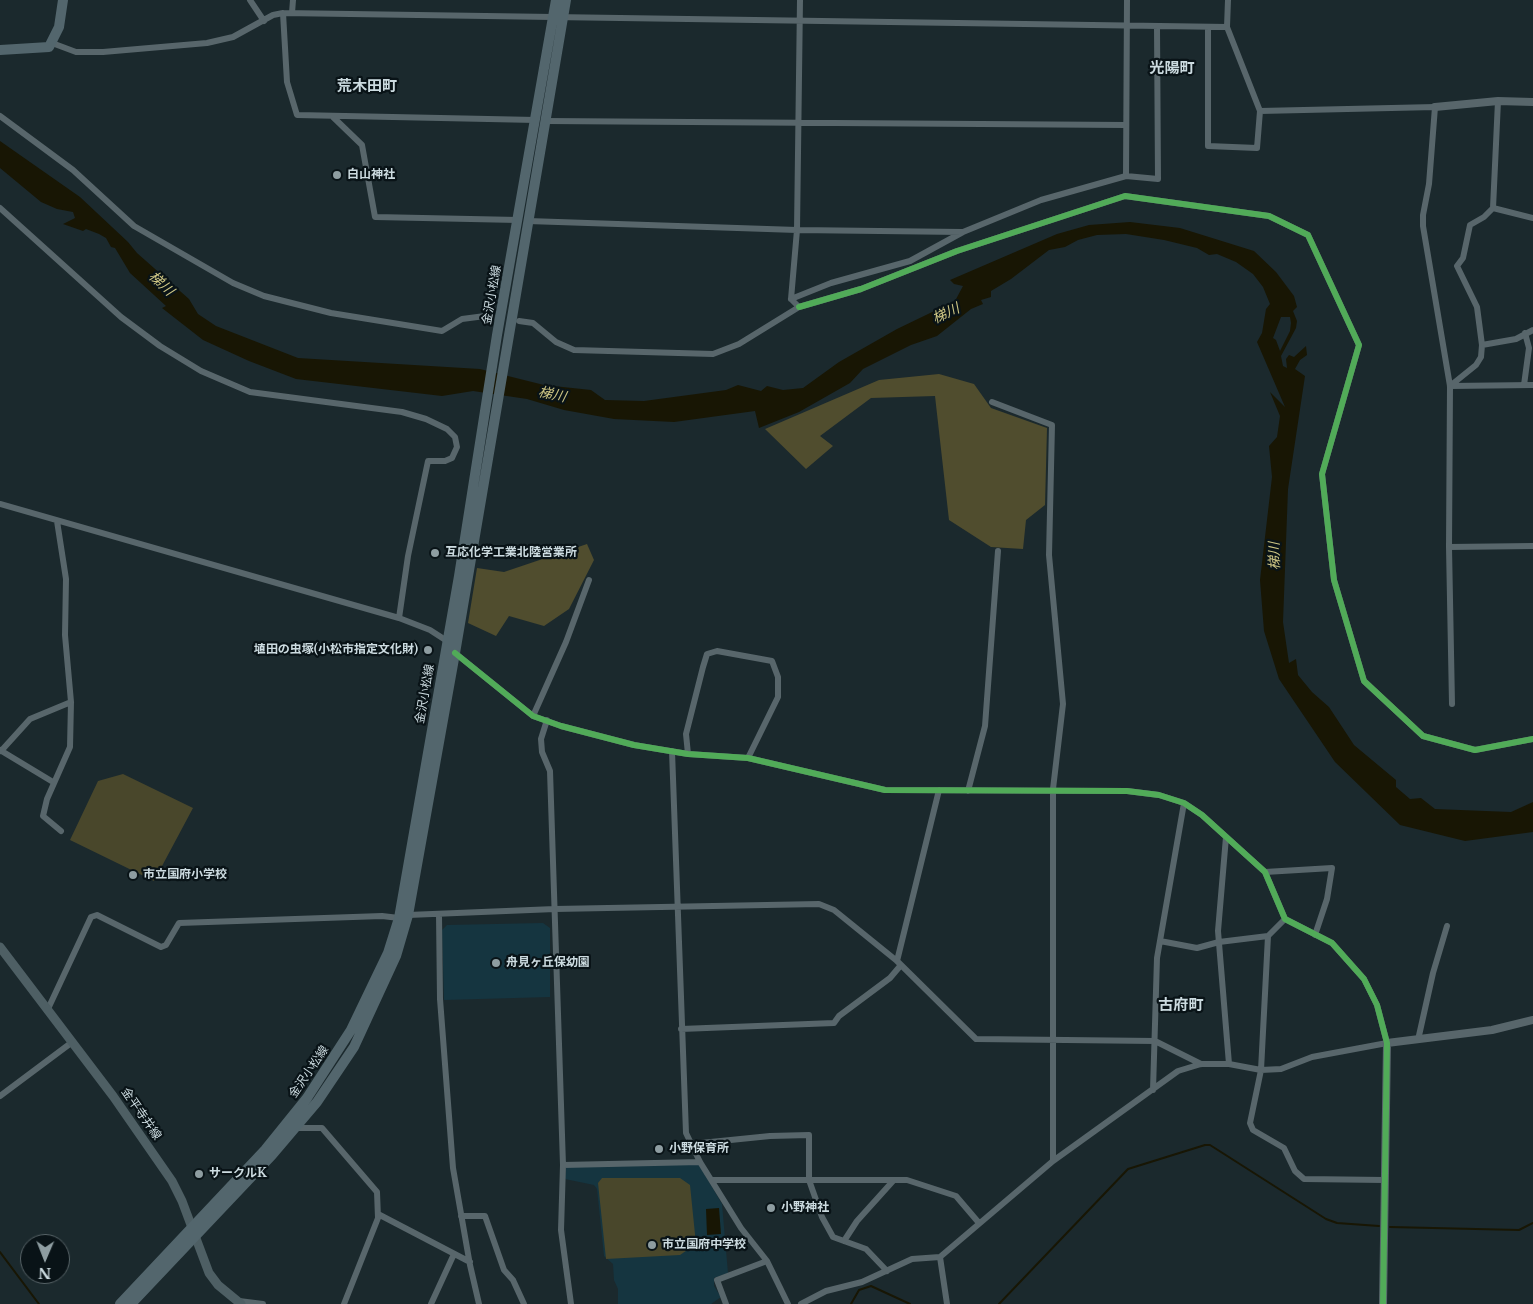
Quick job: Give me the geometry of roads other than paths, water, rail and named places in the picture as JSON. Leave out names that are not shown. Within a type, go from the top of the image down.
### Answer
[{"type":"main road","points":[[0,50],[45,48],[52,43],[59,27],[63,0]]},
{"type":"main road","name":"金沢小松線","points":[[556,0],[558,17]]},
{"type":"main road","name":"金沢小松線","points":[[131,1304],[308,1098],[351,1030],[388,953],[403,916],[447,641],[486,436],[508,334],[508,306],[558,17],[566,0]]},
{"type":"main road","name":"金沢小松線","points":[[120,1304],[296,1128],[317,1102],[354,1047],[393,964],[455,652],[486,436],[497,334],[508,306]]},
{"type":"main road","name":"金平寺井線","points":[[0,947],[71,1043],[114,1096],[172,1181],[208,1273],[218,1285],[240,1302]]},
{"type":"street","points":[[250,0],[264,21]]},
{"type":"street","points":[[292,0],[292,13]]},
{"type":"street","points":[[799,307],[792,299],[797,230],[796,124],[800,0]]},
{"type":"street","points":[[1126,176],[1127,0]]},
{"type":"street","points":[[1208,27],[1208,146],[1257,148],[1260,111],[1227,27],[1228,0]]},
{"type":"street","points":[[52,43],[76,52],[126,52],[226,39],[273,15],[282,13],[1227,27]]},
{"type":"street","points":[[282,13],[287,82],[297,115],[796,124],[1126,125]]},
{"type":"street","points":[[792,299],[830,283],[910,261],[963,232],[1042,200],[1126,176],[1158,179],[1157,26]]},
{"type":"street","points":[[1260,111],[1435,107],[1498,101],[1533,102]]},
{"type":"street","points":[[1450,386],[1479,360],[1482,346],[1477,307],[1457,266],[1463,258],[1470,225],[1484,217],[1493,208],[1498,101]]},
{"type":"street","points":[[1435,107],[1429,184],[1423,215],[1423,226],[1450,386],[1449,547],[1452,704]]},
{"type":"street","points":[[0,116],[73,170],[134,226],[233,283],[256,293],[288,303],[331,312],[442,331],[462,319],[485,316]]},
{"type":"street","points":[[333,117],[362,145],[374,217],[797,230],[963,232]]},
{"type":"street","points":[[520,321],[533,323],[556,342],[574,350],[713,354],[738,344],[799,307],[861,289],[957,252],[1125,196],[1269,216],[1308,234],[1359,345],[1322,474],[1334,580],[1364,681],[1423,736],[1475,750],[1533,739]]},
{"type":"street","points":[[0,208],[121,317],[160,346],[201,371],[250,392],[402,412],[426,419],[447,429],[455,437],[457,447],[452,458],[445,461],[428,462],[408,556],[399,618]]},
{"type":"street","points":[[1493,208],[1533,218]]},
{"type":"street","points":[[1482,346],[1516,339],[1533,330]]},
{"type":"street","points":[[1524,385],[1529,348],[1525,333]]},
{"type":"street","points":[[1450,386],[1533,385]]},
{"type":"street","points":[[992,402],[1052,425],[1049,555],[1063,704],[1053,790],[1053,1161]]},
{"type":"street","points":[[0,504],[399,618],[430,630],[447,641]]},
{"type":"street","points":[[57,521],[66,579],[65,635],[71,702],[70,747],[44,808],[44,816],[61,831]]},
{"type":"street","points":[[1449,547],[1533,546]]},
{"type":"street","points":[[968,791],[985,726],[998,551]]},
{"type":"street","points":[[533,716],[566,642],[589,580]]},
{"type":"street","points":[[688,754],[686,734],[703,667],[707,654],[717,651],[772,660],[778,677],[778,698],[748,758]]},
{"type":"street","points":[[455,652],[533,716],[561,726],[634,745],[688,754],[748,758],[885,790],[1127,791],[1159,795],[1184,803],[1265,872],[1285,920],[1332,943],[1364,979],[1377,1005],[1387,1043],[1383,1304]]},
{"type":"street","points":[[54,782],[1,750],[30,719],[71,702]]},
{"type":"street","points":[[547,720],[541,739],[542,752],[550,771],[563,1166],[561,1230],[571,1304]]},
{"type":"street","points":[[672,751],[680,1029],[686,1134],[700,1162],[741,1228],[767,1262],[788,1304]]},
{"type":"street","points":[[680,1029],[834,1023],[840,1016],[890,978],[899,963],[939,790]]},
{"type":"street","points":[[1153,1090],[1156,984],[1160,941],[1184,803]]},
{"type":"street","points":[[1226,837],[1219,942],[1229,1064]]},
{"type":"street","points":[[1265,872],[1332,868],[1326,899],[1315,935]]},
{"type":"street","points":[[48,1010],[91,917],[97,915],[161,947],[166,945],[179,923],[439,915],[555,909],[819,904],[827,906],[899,963],[976,1040],[1155,1041],[1201,1064]]},
{"type":"street","points":[[439,915],[440,1009],[453,1168],[470,1262],[480,1304]]},
{"type":"street","points":[[1160,941],[1197,948],[1219,942],[1268,936],[1285,920]]},
{"type":"street","points":[[1418,1040],[1433,973],[1447,926]]},
{"type":"street","points":[[1268,936],[1261,1070],[1250,1123],[1253,1130],[1284,1148],[1295,1171],[1304,1179],[1384,1180]]},
{"type":"street","points":[[801,1304],[826,1291],[862,1282],[912,1259],[940,1257],[1053,1161],[1178,1072],[1201,1064],[1229,1064],[1261,1070],[1280,1069],[1312,1057],[1387,1043],[1492,1030],[1533,1020]]},
{"type":"street","points":[[0,1096],[71,1043]]},
{"type":"street","points":[[296,1128],[322,1128],[377,1192],[378,1214],[344,1304]]},
{"type":"street","points":[[691,1144],[770,1136],[809,1135],[809,1180],[822,1216],[833,1237],[866,1249],[888,1271]]},
{"type":"street","points":[[563,1166],[700,1162]]},
{"type":"street","points":[[712,1180],[907,1180],[956,1196],[979,1223]]},
{"type":"street","points":[[844,1241],[857,1221],[893,1181]]},
{"type":"street","points":[[378,1214],[470,1262]]},
{"type":"street","points":[[462,1216],[486,1216],[504,1270],[513,1280],[524,1304]]},
{"type":"street","points":[[431,1304],[454,1254]]},
{"type":"street","points":[[940,1257],[947,1304]]},
{"type":"street","points":[[726,1304],[717,1280],[767,1262]]},
{"type":"street","points":[[240,1302],[263,1304]]},
{"type":"water","name":"梯川","points":[[0,141],[80,197],[128,242],[137,253],[189,299],[198,314],[216,326],[298,358],[480,369],[544,385],[591,390],[605,400],[644,401],[726,390],[738,385],[761,391],[767,386],[783,390],[803,388],[839,362],[897,329],[955,301],[963,286],[954,284],[950,280],[1057,234],[1089,225],[1130,222],[1180,228],[1254,251],[1276,272],[1294,296],[1297,307],[1293,311],[1297,321],[1296,328],[1281,356],[1283,366],[1287,368],[1286,359],[1289,355],[1294,357],[1306,346],[1307,355],[1300,360],[1295,369],[1305,376],[1288,489],[1283,622],[1289,663],[1296,659],[1298,675],[1312,692],[1329,707],[1354,745],[1396,780],[1396,787],[1410,799],[1421,798],[1435,809],[1511,812],[1533,802],[1533,832],[1465,841],[1400,825],[1335,762],[1279,679],[1264,631],[1260,580],[1272,477],[1269,446],[1277,437],[1280,416],[1270,392],[1285,407],[1257,342],[1262,333],[1266,309],[1270,304],[1263,287],[1253,274],[1236,262],[1217,254],[1209,255],[1197,248],[1164,240],[1126,234],[1097,235],[1078,240],[1065,247],[1049,250],[1011,279],[991,291],[991,297],[981,300],[983,304],[971,309],[937,336],[911,345],[863,369],[850,383],[799,412],[759,428],[755,411],[674,422],[614,419],[564,410],[527,399],[473,391],[442,396],[296,379],[249,361],[203,340],[162,308],[166,306],[130,273],[115,248],[111,247],[106,238],[86,229],[83,231],[63,224],[75,218],[73,212],[57,209],[41,202],[0,168]],"holes":[[[1281,317],[1290,317],[1290,331],[1280,351],[1276,340],[1273,338]]]},
{"type":"water","points":[[719,1208],[721,1234],[707,1235],[706,1209]]},
{"type":"waterway","points":[[999,1304],[1128,1169],[1205,1145],[1210,1145],[1326,1219],[1337,1223],[1379,1226]]},
{"type":"waterway","points":[[1390,1227],[1519,1230],[1533,1223]]},
{"type":"waterway","points":[[0,1252],[39,1304]]},
{"type":"waterway","points":[[851,1304],[859,1290],[871,1286],[910,1304]]},
{"type":"tunnel","points":[[485,316],[503,319]]},
{"type":"place","name":"白山神社","points":[[337,175]]},
{"type":"place","name":"互応化学工業北陸営業所","points":[[435,553]]},
{"type":"place","name":"埴田の虫塚(小松市指定文化財)","points":[[428,650]]},
{"type":"place","name":"市立国府小学校","points":[[133,875]]},
{"type":"place","name":"舟見ヶ丘保幼園","points":[[496,963]]},
{"type":"place","name":"小野保育所","points":[[659,1149]]},
{"type":"place","name":"サークルK","points":[[199,1174]]},
{"type":"place","name":"小野神社","points":[[771,1208]]},
{"type":"place","name":"市立国府中学校","points":[[652,1245]]},
{"type":"district","name":"光陽町","points":[[1172,69]]},
{"type":"district","name":"荒木田町","points":[[367,87]]},
{"type":"district","name":"古府町","points":[[1181,1006]]}]
